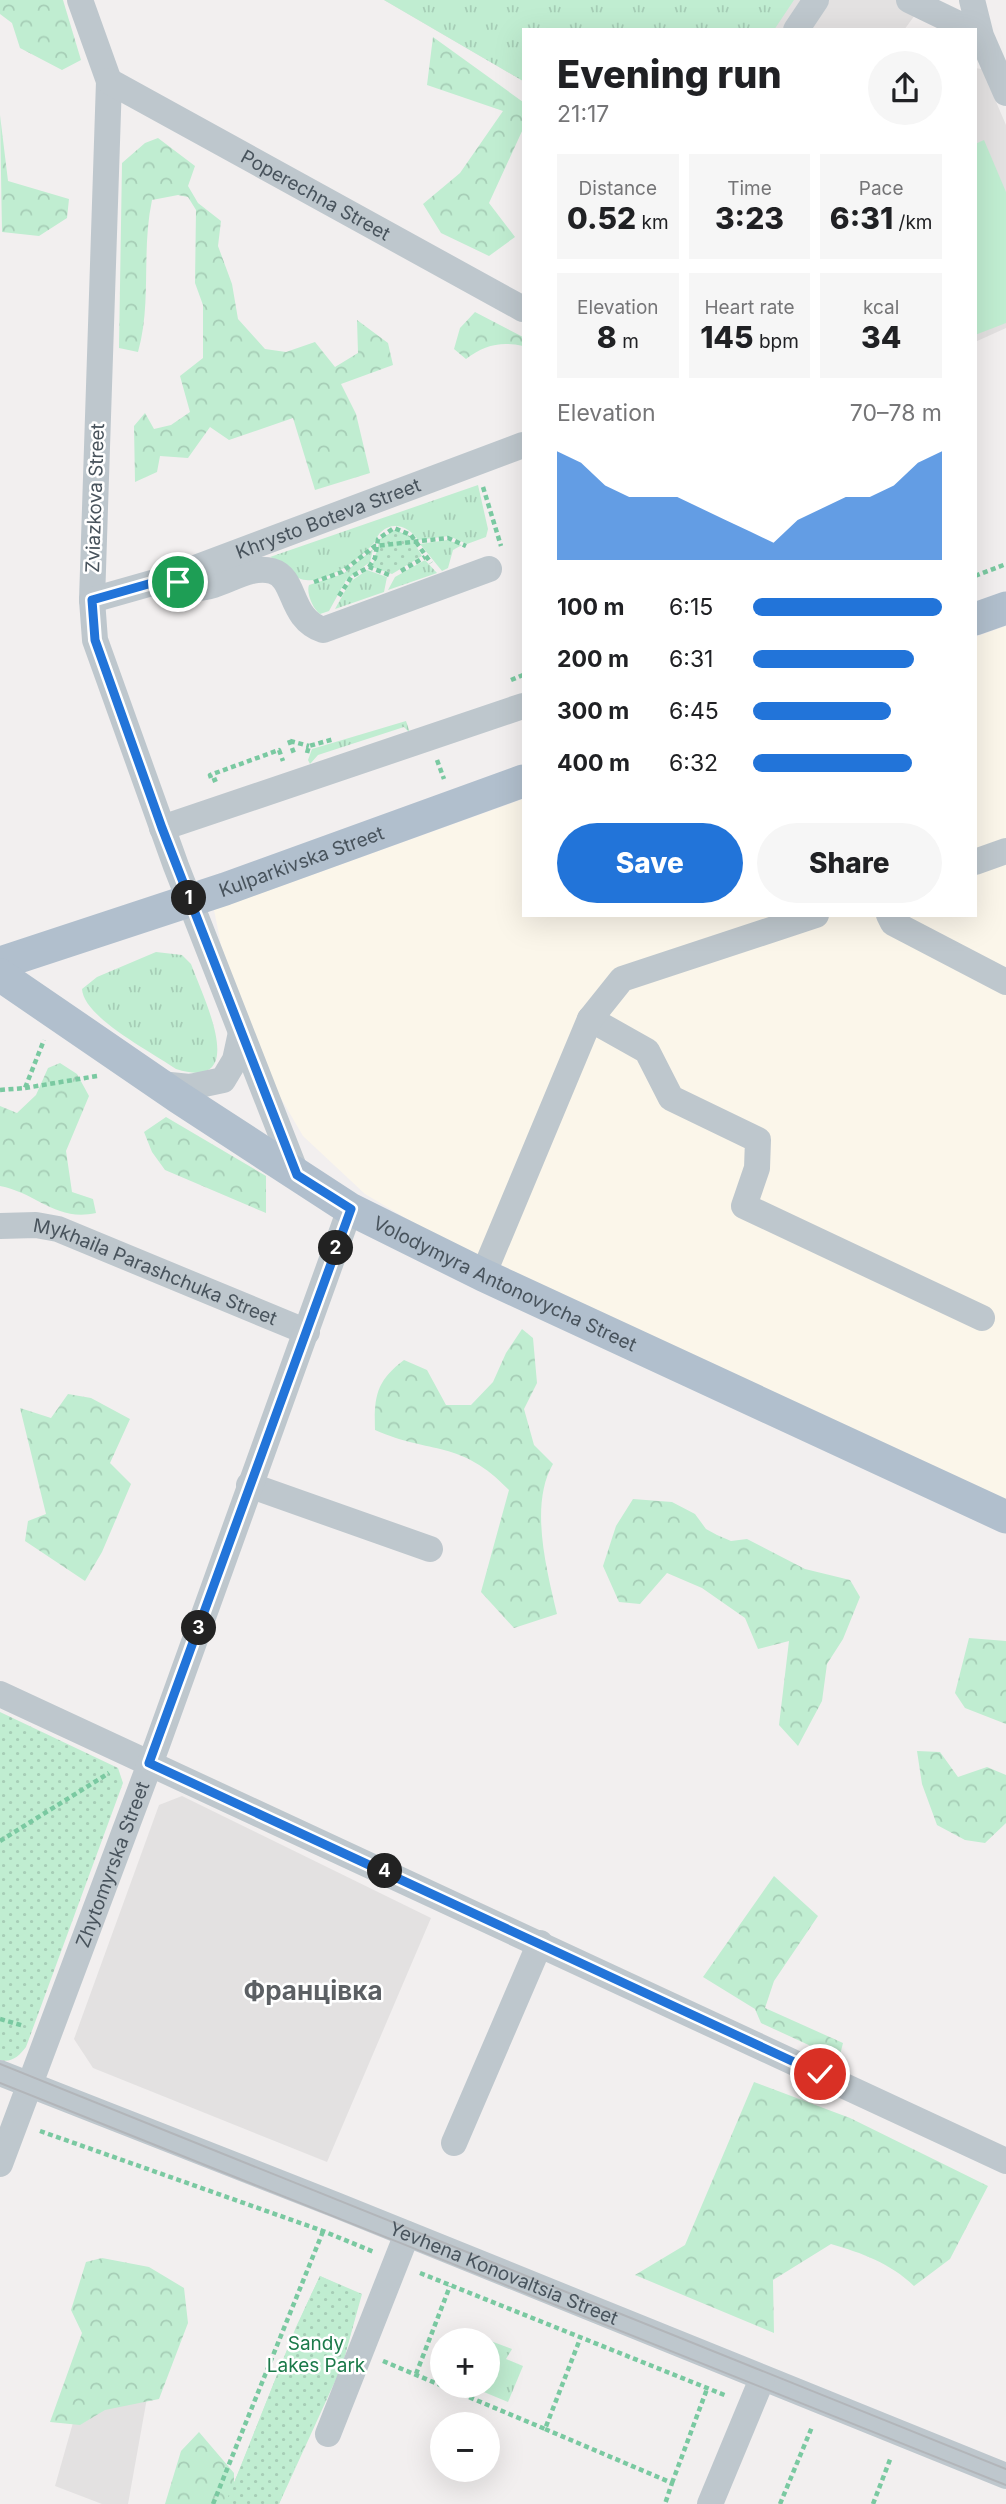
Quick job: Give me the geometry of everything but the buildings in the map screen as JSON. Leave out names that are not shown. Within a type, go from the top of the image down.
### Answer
[{"type":"main road","points":[[977,618],[1006,608]]},
{"type":"main road","name":"Kulparkivska Street","points":[[0,963],[522,781]]},
{"type":"main road","name":"Volodymyra Antonovycha Street","points":[[0,975],[351,1209],[483,1275],[1006,1517]]},
{"type":"street","name":"Zviazkova Street","points":[[80,0],[109,81],[92,600],[95,640],[240,1037],[297,1175]]},
{"type":"street","points":[[797,28],[816,0]]},
{"type":"street","points":[[909,0],[962,28]]},
{"type":"street","points":[[972,0],[974,28]]},
{"type":"street","points":[[977,39],[1006,93]]},
{"type":"street","name":"Poperechna Street","points":[[109,81],[522,308]]},
{"type":"street","name":"Khrysto Boteva Street","points":[[92,600],[166,579],[522,445]]},
{"type":"street","points":[[166,579],[198,588],[260,569],[275,572],[289,589],[300,615],[309,625],[323,630],[489,569]]},
{"type":"street","points":[[162,828],[522,706]]},
{"type":"street","points":[[977,861],[1006,851]]},
{"type":"street","points":[[483,1275],[590,1019],[622,979],[810,917]]},
{"type":"street","points":[[890,917],[893,923],[1006,982]]},
{"type":"street","points":[[590,1019],[647,1051],[671,1098],[715,1109],[758,1140],[757,1168],[744,1206],[982,1318]]},
{"type":"street","points":[[160,1084],[190,1087],[223,1080],[236,1060],[240,1037]]},
{"type":"street","name":"Zhytomyrska Street","points":[[0,2164],[351,1209]]},
{"type":"street","name":"Mykhaila Parashchuka Street","points":[[0,1226],[36,1225],[58,1229],[307,1332]]},
{"type":"street","points":[[249,1485],[430,1549]]},
{"type":"street","points":[[0,1694],[540,1942],[1006,2161]]},
{"type":"street","points":[[454,2143],[540,1942]]},
{"type":"street","name":"Yevhena Konovaltsia Street","points":[[0,2073],[1006,2476]]},
{"type":"street","points":[[328,2434],[407,2234]]},
{"type":"street","points":[[710,2504],[762,2379]]},
{"type":"path","points":[[488,502],[506,562],[489,569]]},
{"type":"path","points":[[289,589],[342,572],[375,546],[383,533],[394,528],[406,531],[433,566]]},
{"type":"path","points":[[375,546],[448,538],[466,546]]},
{"type":"path","points":[[334,606],[348,581],[369,567],[375,558],[375,546]]},
{"type":"path","points":[[977,575],[1006,564]]},
{"type":"path","points":[[369,567],[392,576]]},
{"type":"path","points":[[297,763],[289,740],[309,746]]},
{"type":"path","points":[[278,769],[274,760],[212,781],[210,775],[279,750],[285,767]]},
{"type":"path","points":[[25,1088],[44,1039]]},
{"type":"path","points":[[0,1090],[102,1075]]},
{"type":"path","points":[[0,1841],[113,1770]]},
{"type":"path","points":[[64,2139],[323,2231],[580,2339],[545,2428]]},
{"type":"path","points":[[214,2504],[323,2231]]},
{"type":"path","points":[[416,2374],[450,2286]]},
{"type":"path","points":[[359,2351],[672,2483]]},
{"type":"path","points":[[665,2504],[707,2389]]},
{"type":"path","points":[[780,2504],[812,2427]]},
{"type":"path","points":[[873,2504],[891,2457]]},
{"type":"path","points":[[217,2495],[223,2504]]},
{"type":"shaded area","points":[[384,0],[926,0],[905,28],[522,28],[522,80]]},
{"type":"shaded area","points":[[977,68],[982,69],[1006,125],[1006,328],[977,341]]},
{"type":"shaded area","points":[[1006,626],[1006,1501],[431,1233],[365,1194],[303,1136],[265,1071],[221,945],[214,910],[522,799],[522,917],[977,917],[977,636]]},
{"type":"shaded area","points":[[182,1796],[431,1918],[327,2162],[93,2068],[74,2039],[159,1805]]},
{"type":"shaded area","points":[[86,2377],[147,2398],[128,2504],[102,2504],[55,2486]]},
{"type":"green space","points":[[0,0],[63,0],[81,60],[62,70],[20,48],[12,23],[0,14]]},
{"type":"green space","points":[[384,0],[794,0],[775,28],[522,28],[522,80]]},
{"type":"green space","points":[[433,37],[522,101],[522,131],[489,203],[515,237],[489,256],[441,233],[423,204],[460,173],[503,111],[427,85]]},
{"type":"green space","points":[[0,115],[8,181],[69,199],[67,218],[39,236],[2,232]]},
{"type":"green space","points":[[158,138],[195,166],[188,186],[198,203],[221,221],[218,246],[232,284],[238,319],[265,349],[286,352],[315,342],[335,367],[358,353],[357,320],[388,343],[393,365],[341,384],[356,414],[370,473],[315,490],[293,418],[229,440],[210,427],[188,458],[160,456],[157,472],[135,482],[134,426],[145,413],[154,429],[171,425],[190,412],[180,376],[203,358],[203,305],[195,283],[196,210],[188,197],[178,195],[152,200],[147,239],[145,315],[138,352],[119,348],[122,163],[145,143]]},
{"type":"green space","points":[[984,140],[1006,192],[1006,323],[977,334],[977,143]]},
{"type":"green space","points":[[475,312],[522,336],[522,346],[493,345],[466,359],[454,349],[460,328]]},
{"type":"green space","points":[[478,485],[488,529],[486,537],[467,544],[449,536],[418,540],[406,529],[391,526],[381,532],[373,544],[351,563],[314,580],[296,577],[270,557]]},
{"type":"green space","points":[[395,530],[410,536],[422,556],[392,574],[372,567],[380,539]]},
{"type":"green space","points":[[447,540],[462,545],[453,550],[448,568],[442,571],[420,544]]},
{"type":"green space","points":[[373,549],[370,562],[346,580],[329,611],[320,614],[311,601],[309,585],[343,574]]},
{"type":"green space","points":[[425,560],[437,573],[388,590],[395,577]]},
{"type":"green space","points":[[367,570],[387,577],[384,592],[335,609],[350,582]]},
{"type":"green space","points":[[406,721],[410,733],[404,727],[318,755],[310,764],[308,760],[312,749]]},
{"type":"green space","points":[[156,952],[182,955],[191,964],[204,997],[216,1037],[217,1054],[212,1067],[199,1073],[176,1069],[106,1023],[86,1000],[82,989],[97,977]]},
{"type":"green space","points":[[60,1063],[77,1074],[89,1096],[66,1151],[72,1192],[93,1199],[96,1213],[69,1214],[0,1186],[0,1106],[17,1113],[36,1095],[48,1068]]},
{"type":"green space","points":[[166,1117],[266,1176],[266,1213],[165,1170],[152,1152],[144,1132]]},
{"type":"green space","points":[[522,1329],[533,1338],[537,1383],[524,1409],[534,1445],[553,1464],[546,1480],[541,1518],[545,1558],[557,1614],[514,1628],[481,1592],[509,1490],[492,1474],[460,1455],[375,1430],[375,1418],[376,1399],[382,1383],[404,1360],[427,1370],[446,1405],[471,1405],[493,1382],[506,1353]]},
{"type":"green space","points":[[68,1394],[91,1398],[130,1419],[110,1463],[131,1484],[102,1552],[85,1581],[25,1541],[28,1521],[46,1514],[20,1408],[51,1418]]},
{"type":"green space","points":[[633,1499],[672,1502],[695,1514],[706,1529],[717,1535],[731,1541],[747,1539],[805,1569],[850,1580],[860,1597],[843,1639],[827,1664],[822,1701],[798,1746],[779,1725],[789,1641],[758,1649],[745,1618],[702,1588],[667,1573],[640,1604],[619,1602],[603,1566],[616,1526]]},
{"type":"green space","points":[[969,1638],[1006,1641],[1006,1724],[965,1708],[955,1693]]},
{"type":"green space","points":[[0,1712],[118,1768],[123,1783],[26,2047],[15,2058],[4,2061],[0,2060]]},
{"type":"green space","points":[[917,1751],[940,1752],[958,1777],[987,1767],[1006,1775],[1006,1823],[985,1843],[965,1840],[937,1825],[922,1784]]},
{"type":"green space","points":[[774,1876],[818,1916],[774,1981],[765,2008],[843,2043],[839,2059],[761,2023],[755,2009],[703,1977]]},
{"type":"green space","points":[[754,2082],[850,2118],[988,2186],[950,2259],[914,2286],[875,2260],[831,2244],[773,2280],[774,2333],[635,2275],[685,2245]]},
{"type":"green space","points":[[102,2258],[149,2267],[184,2288],[188,2323],[159,2399],[105,2410],[80,2425],[50,2422],[82,2333],[71,2310],[86,2262]]},
{"type":"green space","name":"Sandy Lakes Park","points":[[320,2276],[361,2295],[342,2366],[279,2504],[165,2504],[181,2451],[199,2432],[234,2473],[234,2483],[296,2327]]},
{"type":"green space","name":"Sandy Lakes Park","points":[[320,2276],[362,2294],[342,2366],[311,2427],[279,2504],[225,2504],[295,2332]]},
{"type":"green space","points":[[500,2344],[512,2349],[506,2359],[523,2366],[508,2402],[498,2398]]},
{"type":"tram line","points":[[0,2064],[1006,2469]]},
{"type":"tram line","points":[[0,2083],[1006,2485]]},
{"type":"district","name":"Францівка","points":[[313,1990]]},
{"type":"route","points":[[178,582],[166,579],[92,600],[95,640],[240,1037],[297,1175],[351,1209],[149,1763],[820,2074]]}]
